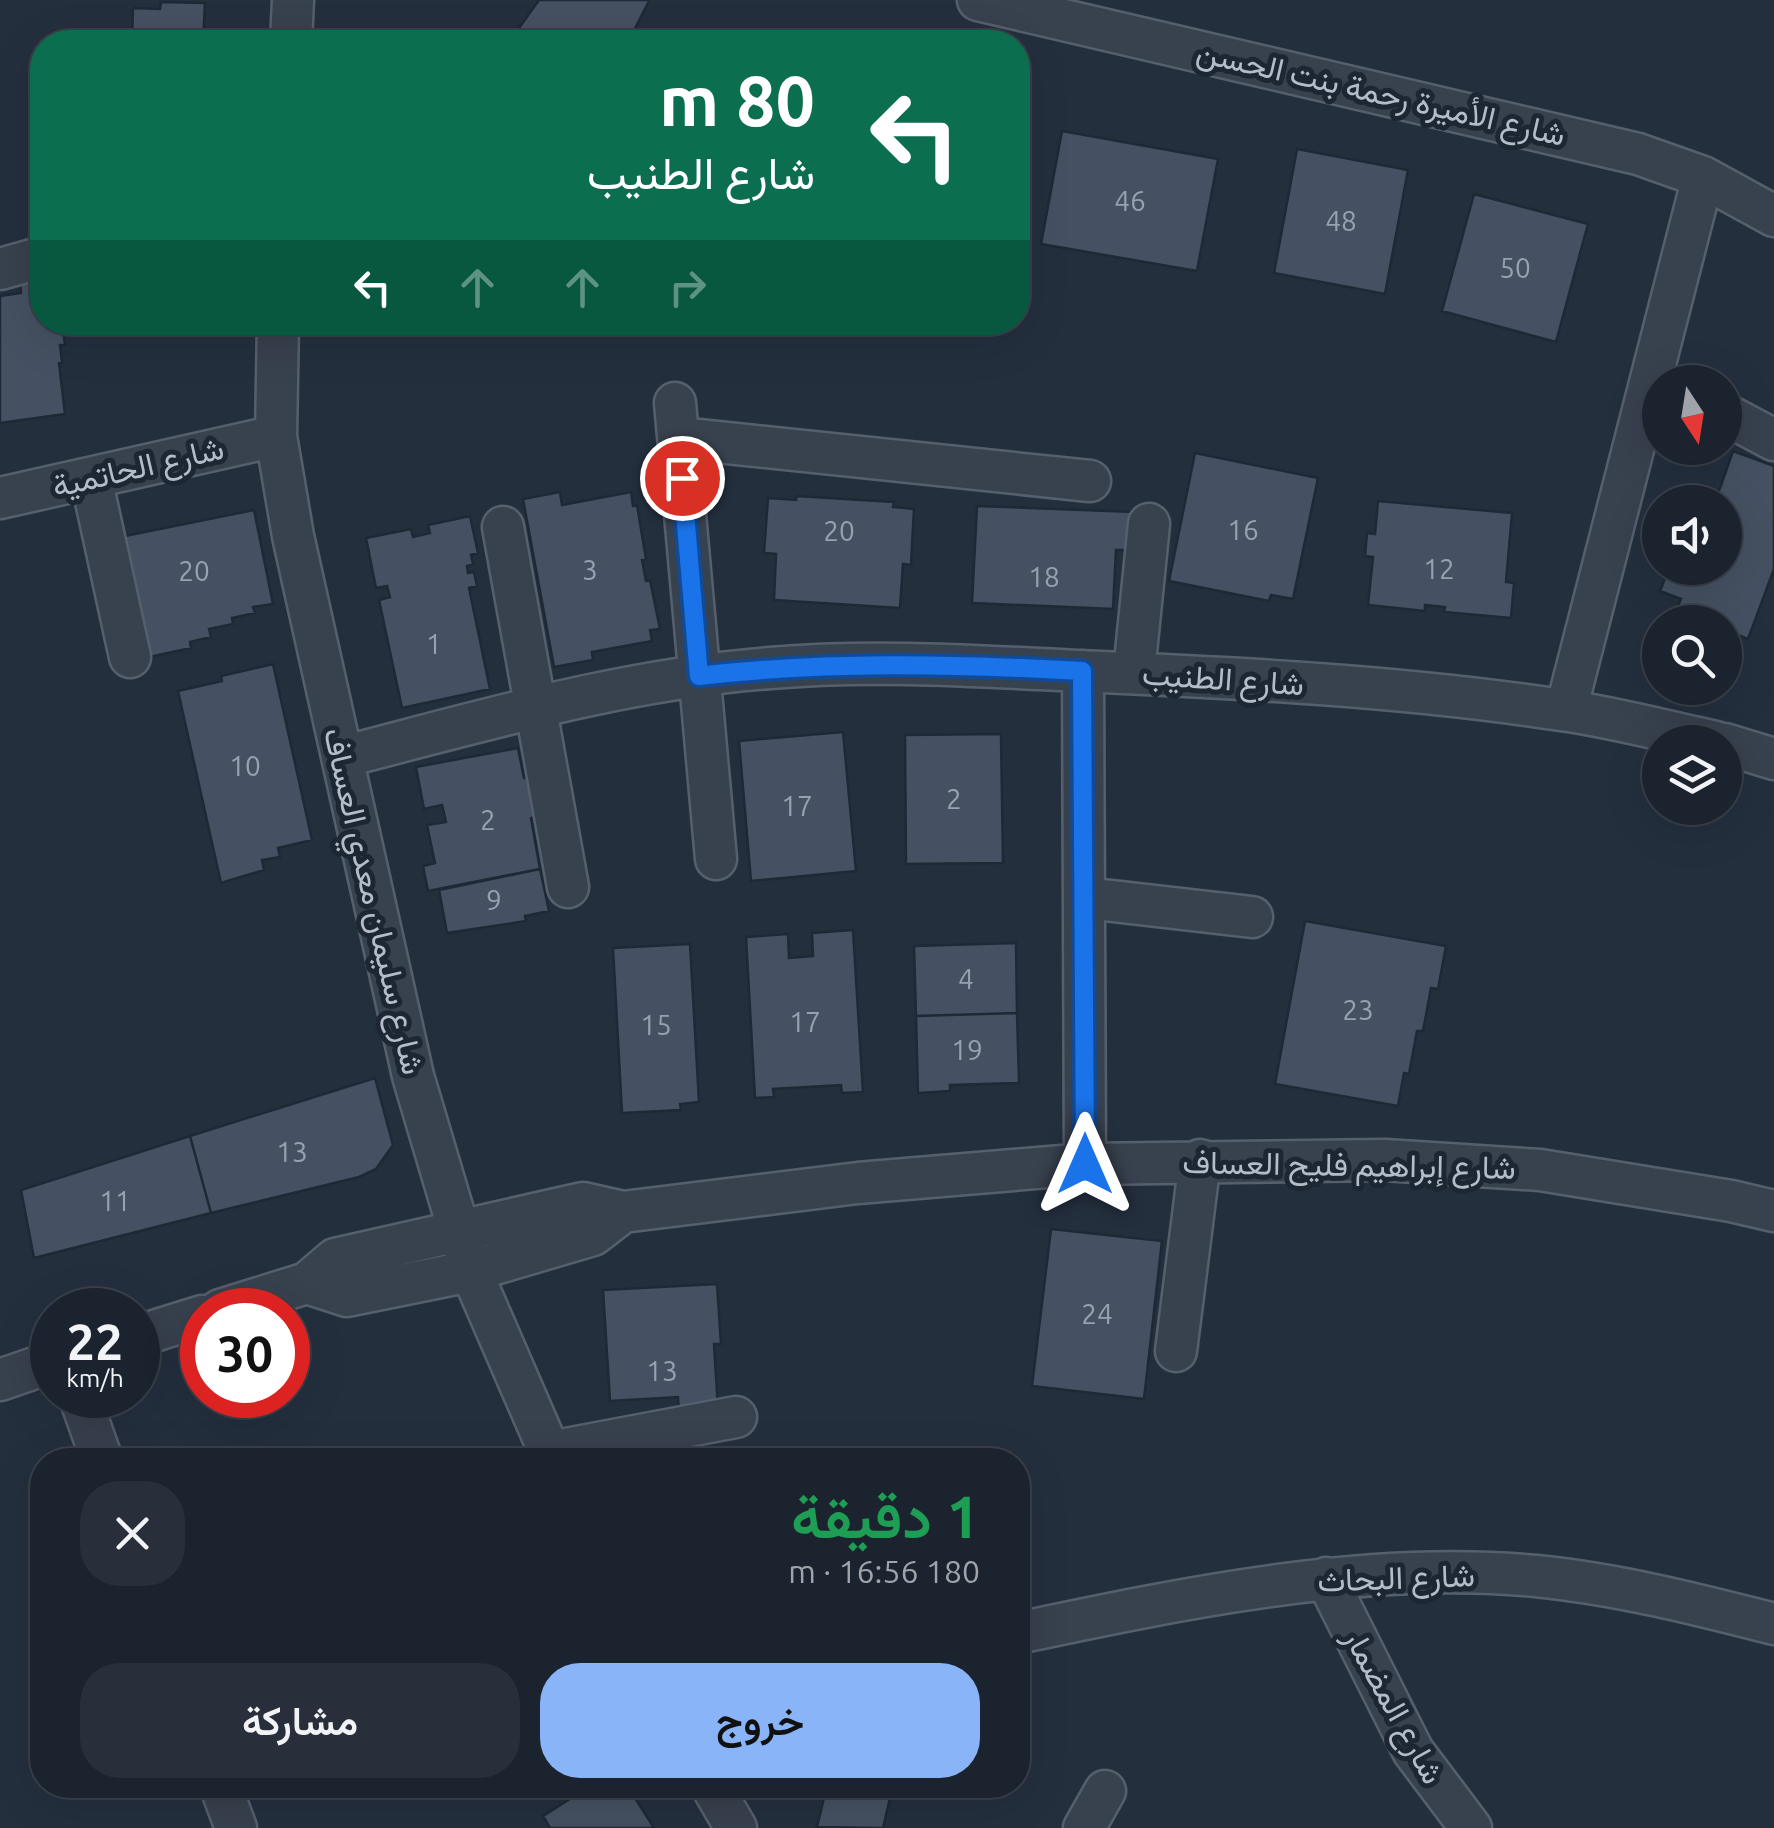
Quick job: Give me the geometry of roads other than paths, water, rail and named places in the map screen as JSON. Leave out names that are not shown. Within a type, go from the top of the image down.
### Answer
[{"type":"street","points":[[292,30],[293,0]]},
{"type":"street","name":"شارع الأميرة رحمة بنت الحسن","points":[[978,0],[1638,154],[1702,177],[1774,216]]},
{"type":"street","points":[[1662,365],[1702,177]]},
{"type":"street","name":"شارع سليمان معدي العساف","points":[[278,335],[276,436],[293,536],[414,1076],[471,1271],[548,1448]]},
{"type":"street","points":[[716,859],[677,421],[1090,480]]},
{"type":"street","points":[[1742,423],[1774,440]]},
{"type":"street","name":"شارع الحاتمية","points":[[0,498],[276,436]]},
{"type":"street","points":[[1566,710],[1642,440]]},
{"type":"street","points":[[91,478],[130,656]]},
{"type":"street","points":[[1134,672],[1149,524]]},
{"type":"street","points":[[504,527],[568,887]]},
{"type":"street","name":"شارع الطنيب","points":[[342,756],[534,708],[699,676],[857,664],[1134,672],[1464,696],[1566,710],[1642,726]]},
{"type":"street","points":[[1082,671],[1085,1164]]},
{"type":"street","points":[[1742,750],[1774,760]]},
{"type":"street","points":[[1086,898],[1252,916]]},
{"type":"street","points":[[1176,1351],[1200,1160]]},
{"type":"street","name":"شارع إبراهيم فليح العساف","points":[[291,1288],[307,1283],[335,1258],[583,1203],[623,1212],[858,1183],[1085,1164],[1385,1160],[1540,1170],[1731,1201],[1774,1212]]},
{"type":"street","name":"شارع إبراهيم فليح العساف","points":[[307,1283],[347,1296],[471,1271],[593,1235],[623,1212]]},
{"type":"street","points":[[0,1380],[30,1370]]},
{"type":"street","points":[[590,1448],[736,1417]]},
{"type":"street","points":[[87,1418],[98,1448]]},
{"type":"street","name":"شارع البحاث","points":[[1030,1630],[1326,1578],[1428,1572],[1536,1576],[1658,1595],[1774,1624]]},
{"type":"street","name":"شارع المضمار","points":[[1326,1578],[1413,1751],[1471,1828]]},
{"type":"street","points":[[1084,1828],[1105,1791]]},
{"type":"street","points":[[225,1798],[236,1828]]},
{"type":"street","points":[[719,1798],[736,1828]]}]
